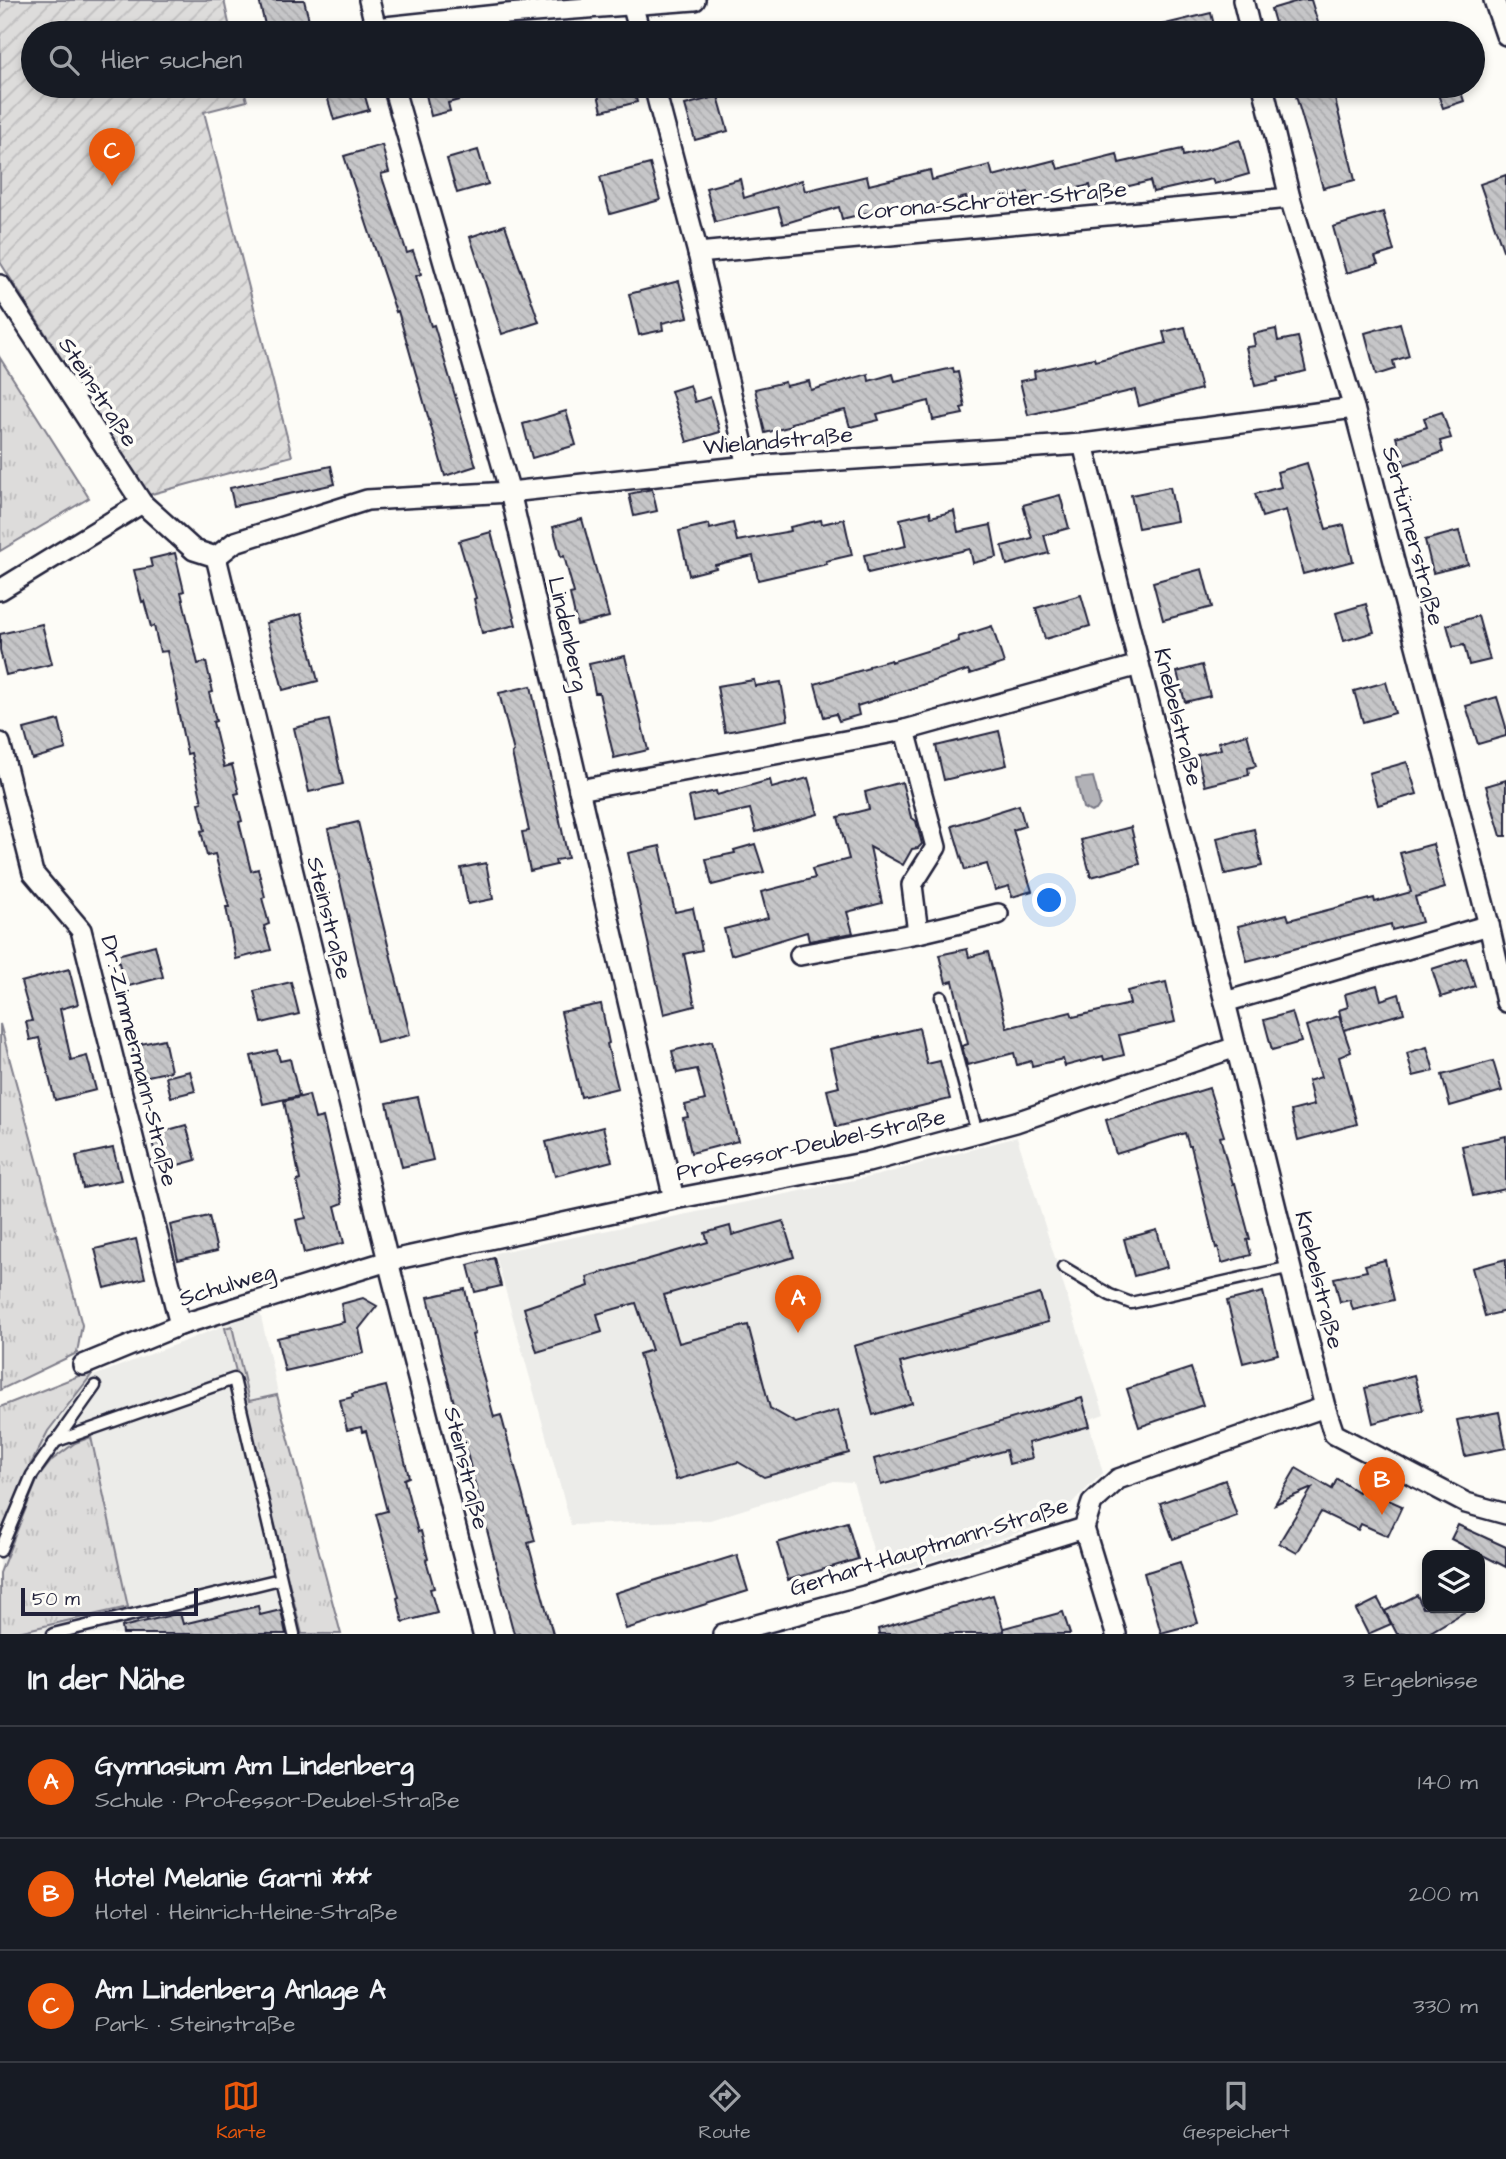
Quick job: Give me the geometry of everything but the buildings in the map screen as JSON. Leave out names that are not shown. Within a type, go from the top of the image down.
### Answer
[{"type":"street","points":[[369,0],[374,21]]},
{"type":"street","points":[[453,21],[507,14],[695,0]]},
{"type":"street","points":[[1243,0],[1248,21]]},
{"type":"street","points":[[1494,0],[1506,35]]},
{"type":"street","points":[[632,4],[637,21]]},
{"type":"street","name":"Lindenberg","points":[[396,98],[510,492],[674,1199]]},
{"type":"street","points":[[657,98],[698,253],[748,466]]},
{"type":"street","name":"Sertürnerstraße","points":[[1267,98],[1290,198],[1354,408],[1489,925],[1506,1002]]},
{"type":"street","name":"Corona-Schröter-Straße","points":[[698,253],[1290,198]]},
{"type":"street","name":"Steinstraße","points":[[0,285],[142,503],[194,551],[216,557],[388,1261],[483,1634]]},
{"type":"street","name":"Wielandstraße","points":[[216,557],[235,542],[367,500],[510,492],[748,466],[1083,444],[1354,408]]},
{"type":"street","name":"Knebelstraße","points":[[1083,444],[1292,1267],[1325,1407],[1334,1433],[1466,1503],[1506,1514]]},
{"type":"street","points":[[0,590],[142,503]]},
{"type":"street","points":[[579,790],[905,730],[1139,665]]},
{"type":"street","points":[[905,730],[936,847],[912,886],[918,933]]},
{"type":"street","name":"Dr.-Zimmermann-Straße","points":[[0,743],[33,873],[81,930],[180,1325]]},
{"type":"street","points":[[800,954],[918,933],[998,914]]},
{"type":"street","points":[[1225,1002],[1489,925]]},
{"type":"street","name":"Professor-Deubel-Straße","points":[[388,1261],[674,1199],[868,1162],[977,1134],[1236,1047]]},
{"type":"street","name":"Schulweg","points":[[83,1365],[180,1325],[388,1261]]},
{"type":"street","name":"Gerhart-Hauptmann-Straße","points":[[723,1634],[865,1596],[1084,1528],[1092,1503],[1118,1479],[1325,1407]]},
{"type":"street","points":[[1084,1528],[1116,1634]]},
{"type":"lane","points":[[941,997],[977,1134]]},
{"type":"lane","points":[[1063,1267],[1110,1295],[1131,1303],[1292,1267]]},
{"type":"lane","points":[[54,1443],[234,1379],[294,1634]]},
{"type":"lane","points":[[0,1551],[32,1475],[95,1386]]},
{"type":"lane","points":[[53,1634],[280,1579]]},
{"type":"shaded area","points":[[1093,777],[1100,804],[1091,812],[1083,808],[1076,779]]},
{"type":"shaded area","points":[[1017,1137],[1104,1414],[1088,1420],[1103,1473],[1053,1521],[881,1576],[853,1482],[834,1481],[710,1520],[571,1525],[495,1253],[879,1175]]},
{"type":"shaded area","points":[[260,1312],[331,1634],[0,1634],[0,1412]]},
{"type":"green space","points":[[0,0],[224,0],[228,21],[21,21],[21,98],[246,98],[247,101],[204,112],[292,456],[148,495],[0,262]]},
{"type":"green space","points":[[0,358],[89,498],[0,551]]},
{"type":"green space","points":[[0,1024],[82,1325],[77,1353],[0,1390]]},
{"type":"green space","points":[[232,1326],[249,1401],[277,1395],[341,1634],[302,1634],[225,1328]]},
{"type":"green space","points":[[96,1369],[48,1431],[0,1535],[0,1407]]},
{"type":"green space","points":[[91,1437],[128,1607],[0,1634],[0,1573],[38,1478],[52,1460],[75,1443]]},
{"type":"place","name":"Am Lindenberg Anlage A","points":[[112,186]]},
{"type":"place","name":"Gymnasium Am Lindenberg","points":[[798,1333]]},
{"type":"place","name":"Hotel Melanie Garni ***","points":[[1382,1515]]}]
